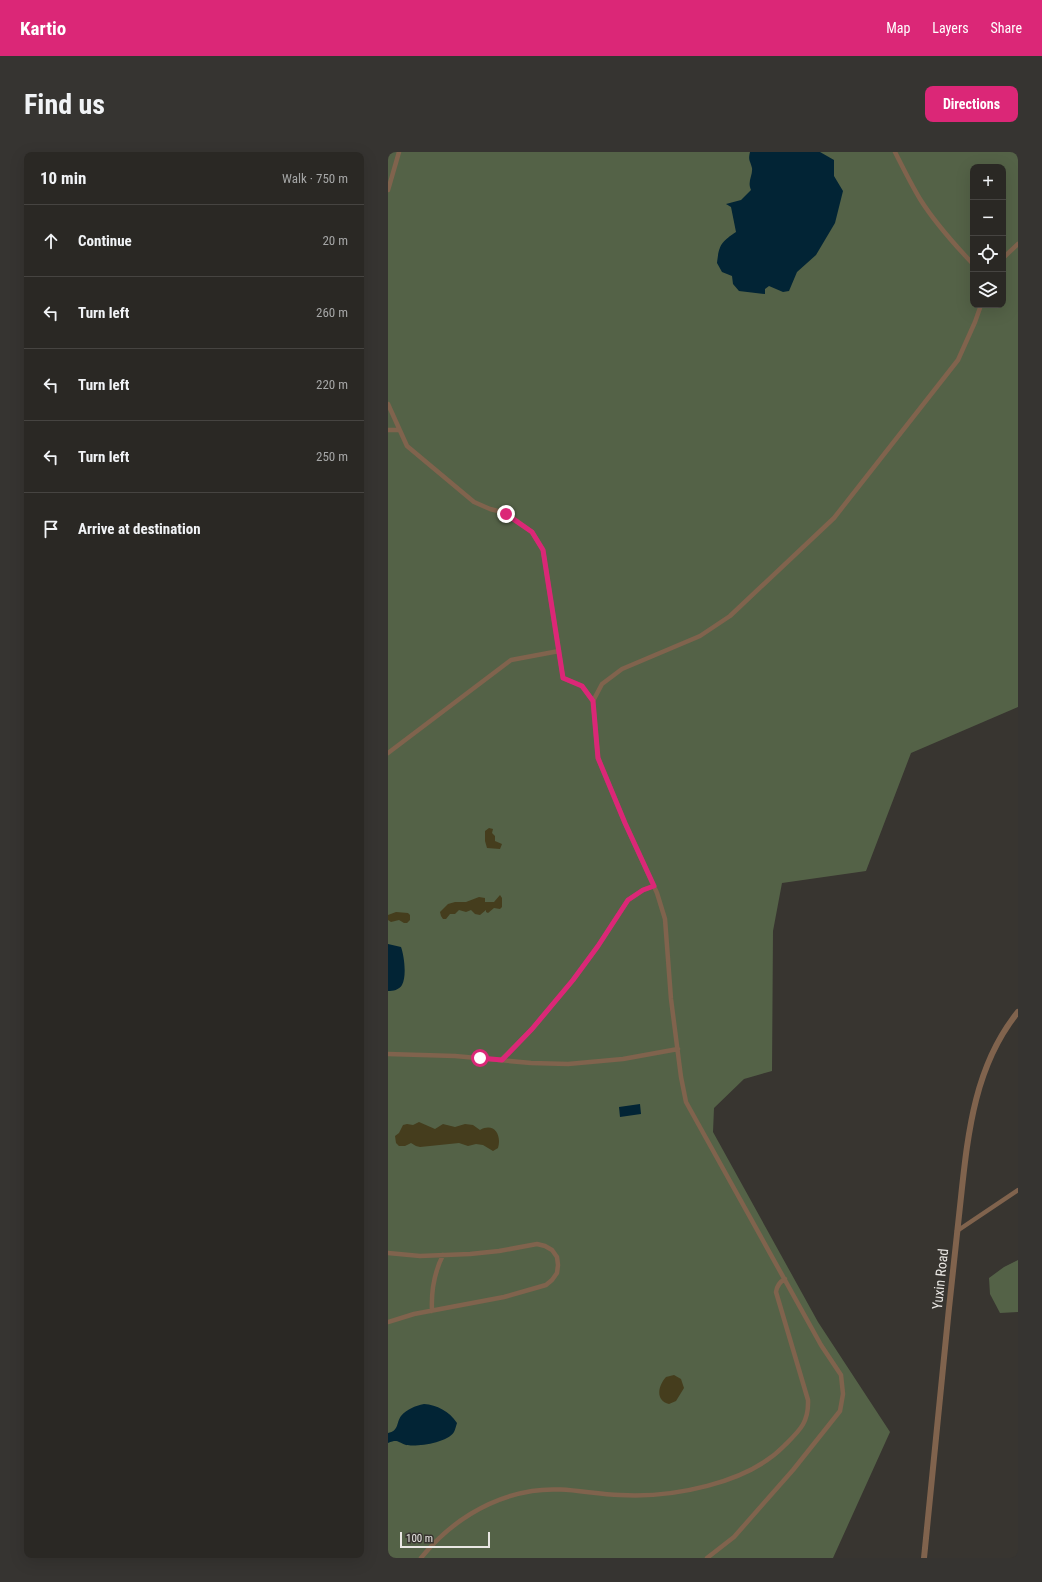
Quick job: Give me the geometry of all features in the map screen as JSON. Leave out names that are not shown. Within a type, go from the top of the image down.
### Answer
[{"type":"street","points":[[388,190],[399,152]]},
{"type":"street","points":[[895,152],[911,184],[929,212],[948,237],[970,260]]},
{"type":"street","points":[[1006,255],[1018,244]]},
{"type":"street","points":[[593,701],[602,684],[622,669],[700,636],[730,616],[834,518],[958,360],[976,322],[980,308]]},
{"type":"street","points":[[389,408],[407,446],[474,502],[506,514],[532,532],[543,550],[563,678],[582,686],[593,701],[598,758],[625,823],[654,886],[665,919],[671,999],[686,1102],[821,1345],[840,1375],[843,1394],[840,1411],[793,1470],[734,1537],[707,1558]]},
{"type":"street","points":[[388,430],[399,430]]},
{"type":"street","points":[[388,753],[511,660],[559,651]]},
{"type":"street","points":[[502,1060],[541,1019],[573,980],[598,946],[628,900],[643,890],[654,886]]},
{"type":"street","name":"Yuxin Road","points":[[924,1558],[966,1152],[977,1095],[995,1048],[1003,1033],[1018,1012]]},
{"type":"street","points":[[388,1054],[455,1056],[531,1063],[586,1063],[629,1058],[678,1049]]},
{"type":"street","points":[[957,1231],[1018,1190]]},
{"type":"street","points":[[388,1253],[420,1256],[443,1256],[485,1253],[537,1244],[552,1250],[557,1257],[558,1265],[557,1273],[546,1285],[483,1302],[414,1314],[388,1322]]},
{"type":"street","points":[[432,1311],[433,1286],[437,1270],[443,1256]]},
{"type":"street","points":[[421,1558],[437,1539],[458,1522],[481,1508],[506,1497],[532,1491],[559,1488],[620,1496],[674,1493],[700,1488],[731,1478],[774,1456],[800,1430],[806,1421],[808,1411],[808,1400],[776,1292],[780,1282],[785,1279]]},
{"type":"green space","points":[[388,152],[1018,152],[1018,707],[911,753],[866,871],[782,883],[773,931],[772,1071],[744,1079],[714,1108],[713,1132],[818,1322],[890,1432],[833,1558],[388,1558]]},
{"type":"green space","points":[[1018,1260],[1018,1312],[1000,1313],[990,1294],[989,1278],[1004,1267]]},
{"type":"sand","points":[[489,828],[493,829],[492,833],[495,836],[495,841],[502,844],[500,849],[487,848],[485,831]]},
{"type":"sand","points":[[500,895],[502,898],[502,907],[500,909],[494,908],[488,913],[486,910],[480,915],[475,914],[471,910],[466,912],[459,910],[455,914],[450,914],[446,919],[443,919],[441,916],[440,912],[448,904],[455,902],[466,902],[479,897],[485,898],[485,902],[494,902]]},
{"type":"sand","points":[[396,912],[408,913],[410,915],[410,920],[407,923],[404,923],[399,920],[391,922],[388,920],[388,915]]},
{"type":"sand","points":[[419,1122],[435,1129],[443,1124],[455,1127],[465,1124],[473,1125],[480,1130],[485,1128],[493,1129],[498,1134],[498,1148],[493,1151],[483,1145],[476,1144],[468,1146],[459,1143],[420,1147],[411,1143],[405,1146],[399,1146],[396,1143],[395,1136],[399,1133],[403,1125],[413,1125]]},
{"type":"sand","points":[[674,1375],[681,1379],[684,1388],[676,1401],[669,1404],[662,1399],[659,1392],[661,1384],[666,1377]]},
{"type":"water","points":[[750,152],[820,152],[834,160],[834,176],[843,191],[835,223],[816,255],[797,272],[789,291],[783,292],[769,286],[765,289],[765,294],[739,291],[733,284],[732,276],[722,272],[717,263],[722,244],[736,232],[731,207],[726,204],[741,200],[751,190],[750,184],[752,168],[749,159]]},
{"type":"water","points":[[388,944],[401,947],[405,971],[404,981],[401,987],[392,991],[388,991]]},
{"type":"water","points":[[640,1104],[641,1114],[620,1117],[619,1107]]},
{"type":"water","points":[[424,1404],[438,1407],[450,1415],[457,1423],[454,1432],[445,1439],[424,1445],[406,1445],[397,1441],[388,1443],[388,1433],[396,1429],[401,1416],[411,1408]]},
{"type":"route","points":[[480,1058],[502,1060],[560,997],[598,946],[628,900],[638,892],[654,886],[625,823],[598,758],[593,701],[582,686],[563,678],[543,550],[532,532],[506,514]]}]
